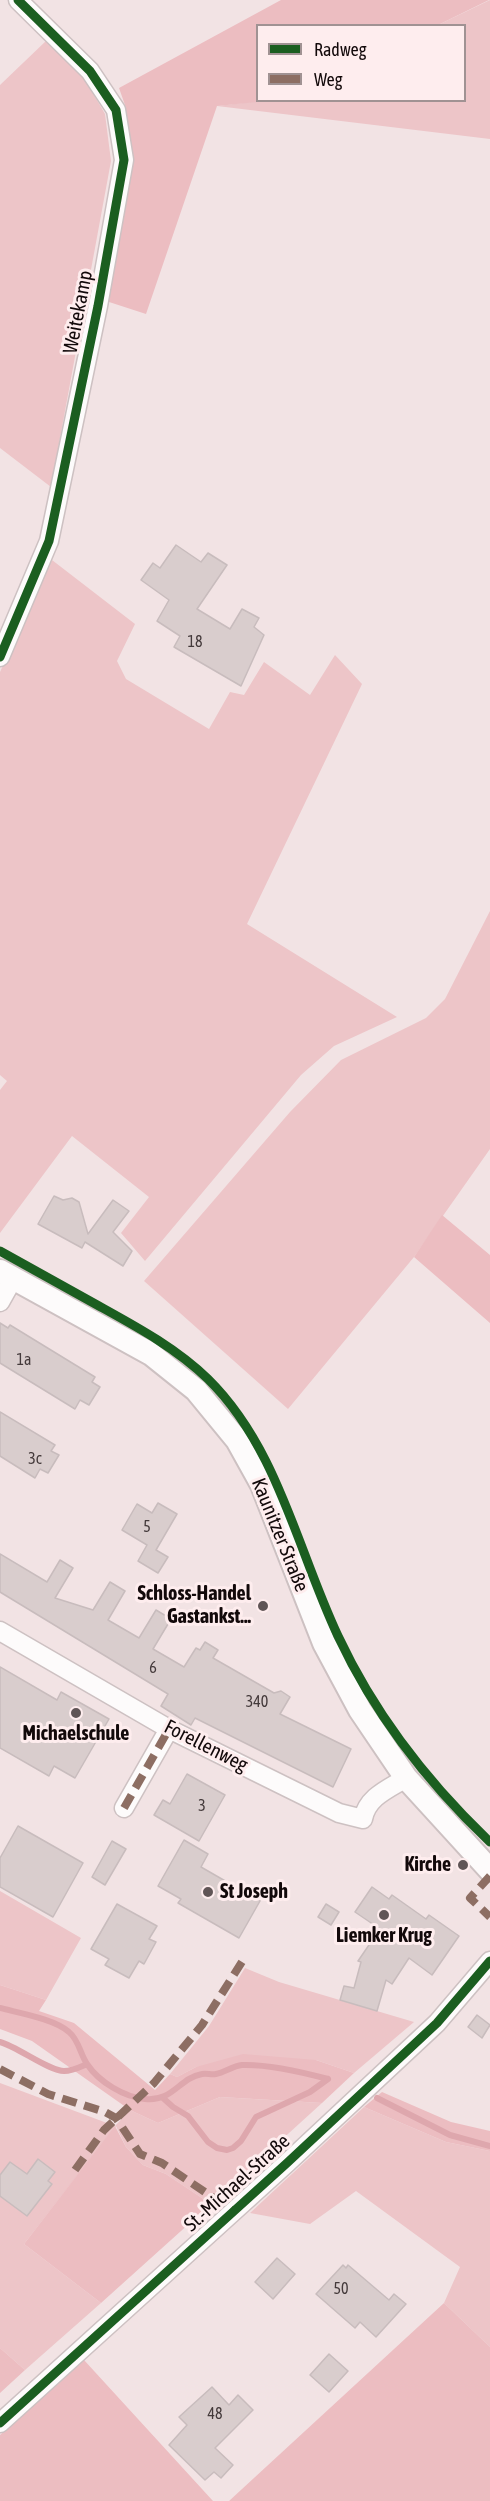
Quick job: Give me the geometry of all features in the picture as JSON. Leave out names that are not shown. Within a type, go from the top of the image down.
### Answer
[{"type":"street","name":"Weitekamp","points":[[0,657],[49,541],[98,306],[124,160],[116,110],[90,71],[18,0]]},
{"type":"street","points":[[0,1302],[7,1274]]},
{"type":"street","name":"Kaunitzer Straße","points":[[7,1274],[151,1354],[196,1390],[237,1440],[261,1485],[324,1643],[360,1710],[406,1778],[490,1870]]},
{"type":"street","name":"Forellenweg","points":[[0,1631],[169,1729],[339,1813],[363,1819],[364,1809],[370,1801],[406,1778]]},
{"type":"street","points":[[124,1808],[169,1729]]},
{"type":"street","name":"St.-Michael-Straße","points":[[0,2423],[287,2163],[437,2023],[490,1960]]},
{"type":"shaded area","points":[[281,0],[489,0],[440,24],[256,24],[257,102],[217,106],[146,314],[106,301],[133,162],[125,105],[119,88]]},
{"type":"shaded area","points":[[490,0],[490,139],[217,106],[256,101],[466,102],[466,24],[440,24]]},
{"type":"shaded area","points":[[47,40],[86,81],[105,114],[111,161],[51,487],[0,448],[0,85]]},
{"type":"shaded area","points":[[52,560],[135,624],[117,661],[126,679],[209,729],[230,692],[244,695],[264,662],[310,695],[335,655],[362,684],[247,924],[397,1017],[334,1046],[301,1075],[145,1261],[121,1233],[149,1197],[72,1136],[0,1233],[0,1090],[7,1081],[0,1075],[0,672]]},
{"type":"shaded area","points":[[490,911],[490,1149],[414,1257],[288,1409],[144,1281],[290,1112],[341,1060],[426,1018],[445,999]]},
{"type":"shaded area","points":[[442,1215],[490,1255],[490,1323],[414,1257]]},
{"type":"shaded area","points":[[0,1891],[81,1938],[46,2000],[0,1985]]},
{"type":"shaded area","points":[[245,1968],[279,1982],[414,2022],[354,2073],[316,2060],[196,2067],[177,2077],[170,2074],[209,2026]]},
{"type":"shaded area","points":[[0,1985],[46,2000],[39,2011],[74,2023],[155,2090],[170,2074],[177,2077],[196,2067],[243,2054],[316,2060],[354,2073],[322,2103],[220,2097],[158,2123],[130,2110],[32,2041],[0,2029]]},
{"type":"shaded area","points":[[0,2083],[115,2126],[130,2110],[158,2123],[220,2097],[322,2103],[211,2204],[166,2174],[143,2165],[126,2147],[116,2126],[24,2244],[101,2303],[25,2370],[0,2348]]},
{"type":"shaded area","points":[[382,2092],[451,2122],[490,2131],[490,2151],[446,2142],[364,2107]]},
{"type":"shaded area","points":[[364,2107],[446,2142],[490,2151],[490,2347],[444,2303],[460,2267],[356,2191],[310,2224],[250,2213]]},
{"type":"shaded area","points":[[115,2126],[126,2147],[143,2165],[166,2174],[211,2204],[101,2303],[24,2244]]},
{"type":"shaded area","points":[[444,2303],[490,2347],[490,2501],[229,2501]]},
{"type":"shaded area","points":[[0,2348],[25,2370],[0,2393]]},
{"type":"shaded area","points":[[84,2360],[213,2501],[0,2501],[0,2435]]},
{"type":"building","points":[[176,545],[201,562],[208,553],[227,565],[197,609],[230,629],[242,609],[259,618],[254,627],[264,635],[241,686],[174,647],[180,636],[157,621],[169,600],[141,580],[153,563],[160,568]]},
{"type":"building","points":[[54,1196],[63,1200],[72,1198],[79,1202],[88,1234],[113,1200],[129,1211],[113,1232],[132,1251],[123,1266],[85,1242],[82,1248],[38,1224]]},
{"type":"building","points":[[0,1323],[8,1328],[10,1325],[95,1377],[92,1382],[100,1387],[89,1405],[80,1400],[75,1409],[0,1363]]},
{"type":"building","points":[[0,1412],[55,1445],[51,1451],[59,1455],[48,1473],[40,1469],[35,1478],[0,1456]]},
{"type":"building","points":[[158,1503],[177,1514],[156,1550],[168,1557],[158,1573],[138,1561],[147,1545],[122,1530],[137,1504],[152,1513]]},
{"type":"building","points":[[0,1554],[47,1582],[60,1560],[73,1568],[55,1598],[93,1610],[110,1582],[125,1591],[108,1620],[139,1638],[156,1610],[171,1619],[153,1649],[184,1667],[196,1648],[200,1650],[205,1642],[218,1650],[213,1658],[274,1693],[281,1691],[290,1697],[280,1714],[351,1749],[333,1787],[195,1718],[191,1725],[161,1706],[168,1694],[0,1592]]},
{"type":"building","points":[[0,1667],[57,1700],[61,1692],[109,1719],[75,1778],[54,1766],[49,1776],[0,1748]]},
{"type":"building","points":[[187,1774],[225,1795],[199,1841],[154,1815],[163,1800],[170,1804]]},
{"type":"building","points":[[18,1826],[83,1863],[53,1917],[0,1887],[0,1858]]},
{"type":"building","name":"St Joseph","points":[[184,1840],[208,1854],[201,1867],[260,1901],[239,1938],[178,1903],[181,1899],[158,1886]]},
{"type":"building","points":[[112,1841],[126,1849],[105,1885],[92,1877]]},
{"type":"building","points":[[372,1887],[389,1899],[392,1895],[426,1919],[429,1915],[459,1936],[432,1975],[409,1958],[392,1984],[386,1980],[377,2011],[340,2000],[344,1986],[354,1988],[361,1962],[358,1961],[380,1929],[355,1912]]},
{"type":"building","points":[[117,1904],[157,1926],[149,1939],[156,1942],[144,1964],[139,1961],[129,1978],[105,1965],[109,1959],[91,1949]]},
{"type":"building","points":[[326,1904],[339,1912],[331,1925],[318,1917]]},
{"type":"building","points":[[477,2015],[490,2025],[482,2038],[468,2027]]},
{"type":"building","points":[[38,2159],[55,2172],[48,2181],[52,2184],[27,2216],[0,2196],[0,2175],[10,2162],[27,2174]]},
{"type":"building","points":[[277,2258],[295,2274],[273,2299],[255,2282]]},
{"type":"building","points":[[343,2265],[346,2268],[348,2265],[389,2300],[394,2294],[406,2304],[376,2337],[360,2322],[355,2328],[316,2294]]},
{"type":"building","points":[[329,2354],[348,2371],[329,2392],[310,2375]]},
{"type":"building","points":[[212,2387],[229,2405],[238,2395],[253,2410],[215,2448],[233,2465],[221,2478],[214,2472],[205,2480],[169,2445],[187,2425],[179,2417]]},
{"type":"waterway","points":[[0,2008],[63,2027],[75,2039],[87,2064],[98,2077],[121,2092],[137,2098],[162,2097],[194,2076],[216,2074],[242,2065],[274,2067],[328,2079]]},
{"type":"waterway","points":[[0,2042],[58,2070],[76,2069],[87,2064]]},
{"type":"waterway","points":[[163,2098],[188,2116],[208,2142],[217,2148],[227,2150],[241,2141],[256,2117],[310,2092],[328,2079]]},
{"type":"waterway","points":[[377,2098],[450,2135],[490,2146]]},
{"type":"marked path","points":[[124,1808],[169,1729]]},
{"type":"marked path","points":[[490,1876],[470,1898],[490,1917]]},
{"type":"marked path","points":[[75,2170],[104,2130],[154,2083],[202,2025],[245,1957]]},
{"type":"marked path","points":[[0,2069],[48,2094],[105,2112],[116,2118],[140,2154],[162,2163],[233,2211]]},
{"type":"cycle path","points":[[0,657],[49,541],[98,306],[124,160],[116,110],[90,71],[18,0]]},
{"type":"cycle path","points":[[0,1251],[156,1339],[196,1368],[232,1406],[252,1436],[269,1468],[352,1665],[404,1746],[445,1796],[490,1842]]},
{"type":"cycle path","points":[[0,2423],[287,2163],[437,2023],[490,1961]]},
{"type":"place","name":"Schloss-Handel Gastankst...","points":[[263,1606]]},
{"type":"place","name":"Michaelschule","points":[[76,1713]]},
{"type":"place","name":"Kirche","points":[[463,1865]]},
{"type":"place","name":"St Joseph","points":[[208,1892]]},
{"type":"place","name":"Liemker Krug","points":[[384,1915]]}]
